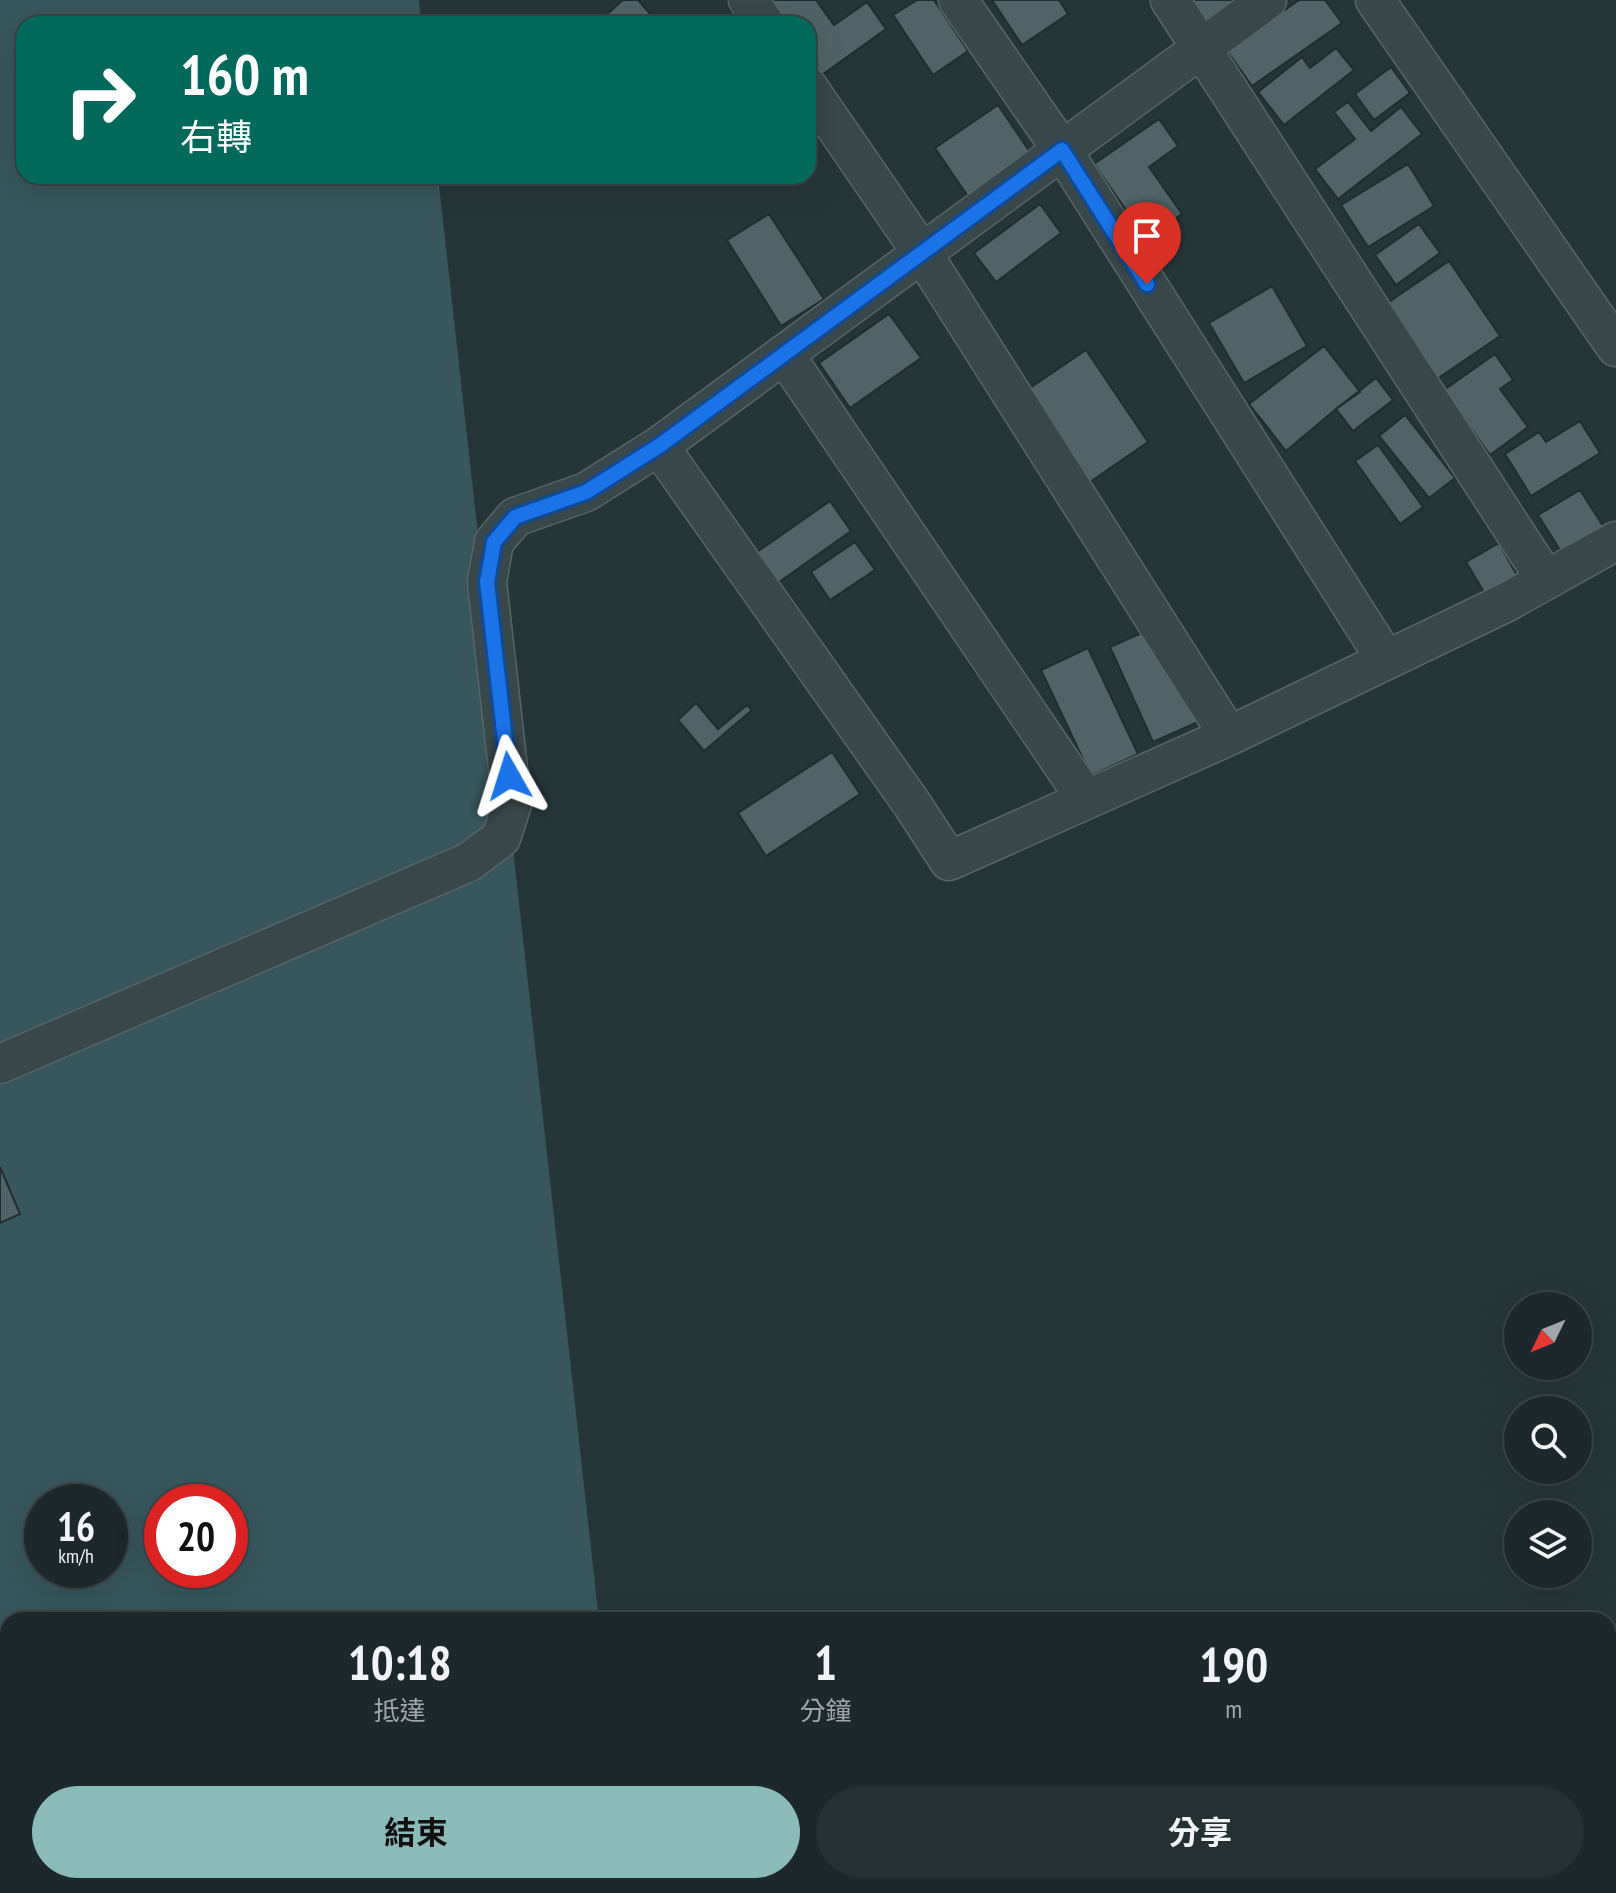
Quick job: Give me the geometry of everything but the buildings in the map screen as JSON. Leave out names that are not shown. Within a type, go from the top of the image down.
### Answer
[{"type":"lane","points":[[958,0],[1062,150],[1386,660]]},
{"type":"lane","points":[[1170,0],[1546,580]]},
{"type":"lane","points":[[0,1064],[469,862],[501,838],[512,804],[487,582],[494,542],[515,517],[586,492],[659,446],[1267,0]]},
{"type":"lane","points":[[1375,0],[1616,347]]},
{"type":"lane","points":[[816,99],[922,253],[1229,736]]},
{"type":"lane","points":[[784,354],[1086,799]]},
{"type":"lane","points":[[659,446],[949,861],[1229,736],[1505,603],[1616,541]]},
{"type":"water","points":[[0,0],[419,0],[420,16],[16,16],[16,184],[439,184],[598,1612],[0,1612]]},
{"type":"route","points":[[509,776],[487,582],[494,542],[515,517],[586,492],[659,446],[1062,150],[1147,284]]}]
